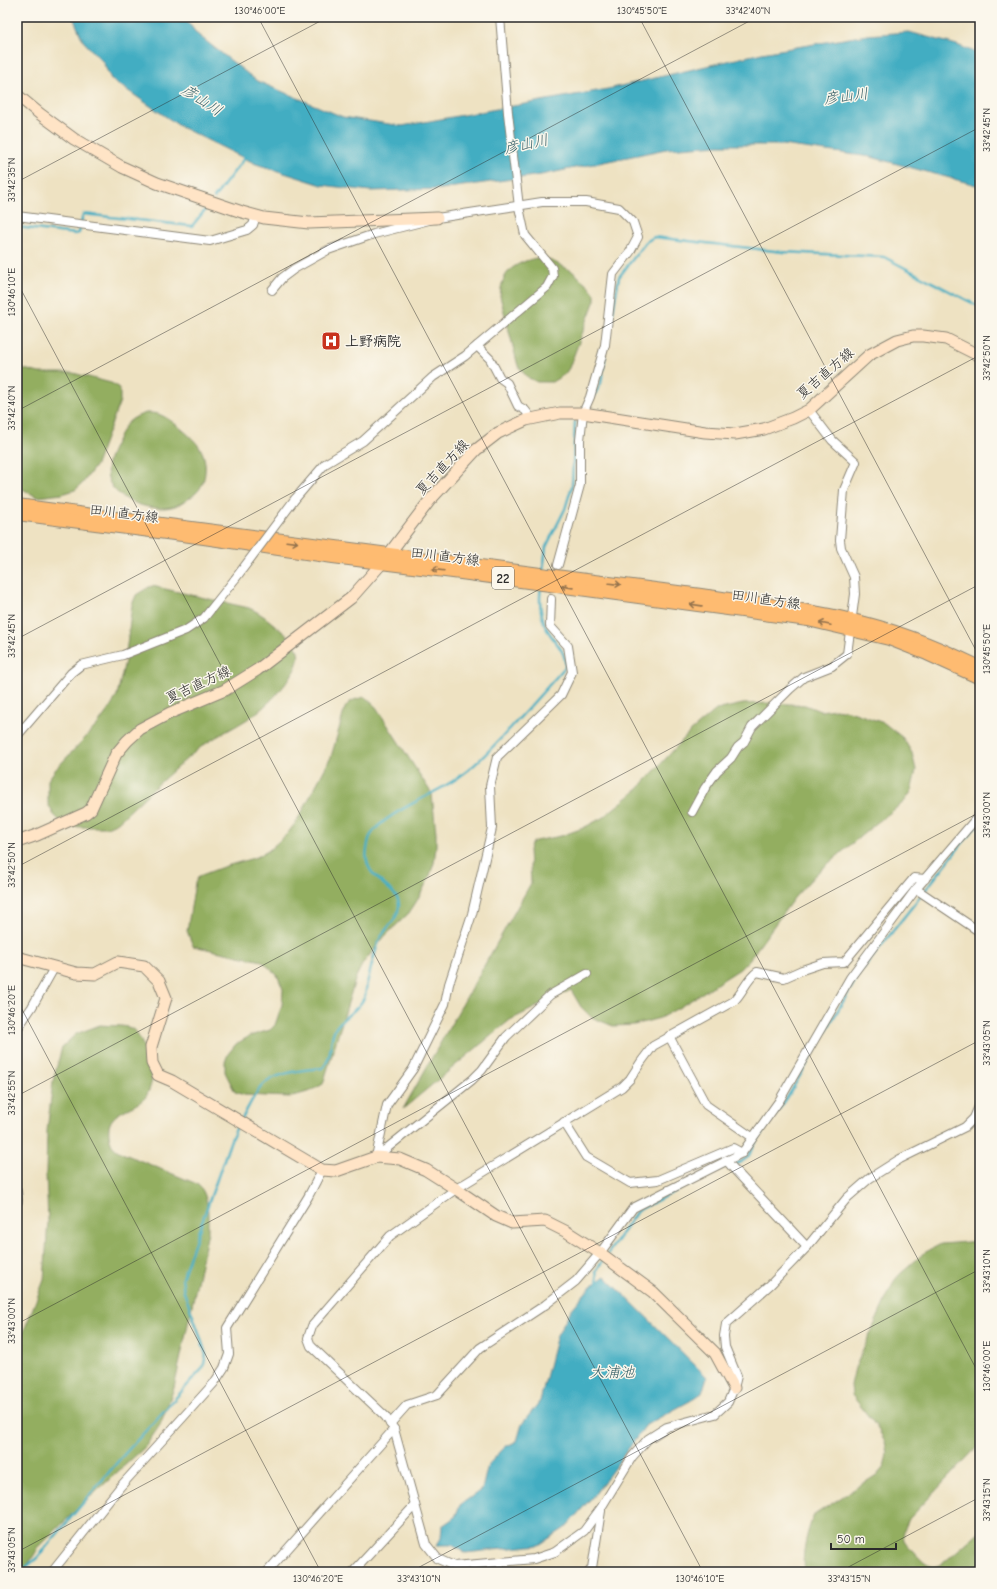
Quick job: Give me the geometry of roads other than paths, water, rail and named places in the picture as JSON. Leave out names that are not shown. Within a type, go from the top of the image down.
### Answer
[{"type":"main road","name":"田川直方線","points":[[17,505],[386,558]]},
{"type":"main road","name":"田川直方線","points":[[17,514],[701,595],[813,612],[850,624],[927,654],[980,678]]},
{"type":"main road","name":"田川直方線","points":[[850,624],[919,641],[980,668]]},
{"type":"street","points":[[17,736],[70,673],[81,665],[123,656],[186,630],[204,618],[295,499],[325,464],[363,441],[433,377],[465,356],[547,287],[553,276],[552,268],[525,235],[519,207],[508,113],[500,17]]},
{"type":"street","points":[[17,95],[40,114],[74,138],[122,167],[157,183],[256,216],[309,223],[438,218],[519,207],[542,202],[586,202],[619,208],[633,222],[638,237],[630,252],[613,274],[605,345],[590,396],[582,413],[580,440],[580,485],[558,565]]},
{"type":"street","points":[[17,216],[210,241],[247,230],[253,225],[256,216]]},
{"type":"street","points":[[272,290],[282,278],[294,269],[328,250],[374,234],[438,218]]},
{"type":"street","name":"夏吉直方線","points":[[17,842],[37,836],[86,813],[91,809],[116,754],[140,729],[170,713],[225,690],[257,670],[351,598],[386,558],[430,500],[476,450],[498,433],[526,420],[560,413],[582,413],[705,432],[735,434],[764,429],[809,410],[869,355],[897,340],[913,336],[946,339],[980,356]]},
{"type":"street","points":[[477,346],[490,359],[500,378],[507,383],[518,406],[525,410],[532,419]]},
{"type":"street","points":[[692,812],[704,788],[717,771],[731,758],[738,747],[744,742],[752,727],[790,689],[804,678],[832,666],[847,654],[855,594],[854,577],[841,548],[840,540],[844,490],[856,462],[832,440],[809,410]]},
{"type":"street","points":[[376,1157],[387,1105],[413,1069],[445,1004],[449,984],[472,914],[492,828],[490,786],[498,757],[561,695],[572,672],[568,646],[550,626],[551,599]]},
{"type":"street","points":[[267,1572],[392,1426],[408,1405],[437,1395],[480,1348],[545,1305],[576,1281],[600,1253],[633,1208],[742,1153],[779,1101],[850,978],[920,892],[925,879],[980,814]]},
{"type":"street","points":[[925,879],[914,878],[844,962],[823,963],[784,978],[757,972],[752,975],[740,995],[734,1001],[669,1036],[654,1046],[630,1079],[622,1087],[456,1189],[390,1236],[312,1326],[308,1338],[311,1346],[385,1416],[392,1426],[426,1544],[438,1559],[454,1566],[534,1559],[555,1552],[584,1531],[601,1508],[632,1457],[648,1439],[667,1427],[715,1414],[728,1402],[737,1376],[724,1347],[726,1324],[771,1284],[807,1247],[847,1198],[870,1178],[900,1159],[965,1127],[974,1118],[980,1104]]},
{"type":"street","points":[[920,892],[980,932]]},
{"type":"street","points":[[17,957],[76,973],[95,974],[118,962],[144,966],[159,981],[166,998],[151,1047],[152,1063],[158,1075],[172,1081],[322,1170],[336,1171],[376,1157],[472,1080],[482,1070],[506,1037],[550,996],[587,974]]},
{"type":"street","points":[[17,1029],[32,1007],[54,968]]},
{"type":"street","points":[[669,1036],[706,1105],[752,1137]]},
{"type":"street","points":[[564,1122],[586,1157],[630,1183],[658,1180],[733,1148],[742,1153]]},
{"type":"street","points":[[376,1157],[400,1159],[426,1170],[496,1216],[512,1223],[545,1221],[568,1232],[600,1253],[653,1292],[715,1353],[734,1388]]},
{"type":"street","points":[[726,1160],[807,1247]]},
{"type":"street","points":[[52,1572],[120,1487],[214,1383],[224,1368],[229,1354],[227,1328],[308,1197],[322,1170]]},
{"type":"street","points":[[17,1191],[17,1203]]},
{"type":"street","points":[[353,1572],[415,1505]]},
{"type":"street","points":[[589,1572],[592,1568],[601,1508]]},
{"type":"water","name":"彦山川","points":[[73,17],[184,17],[197,34],[257,81],[343,117],[402,126],[608,89],[762,53],[867,35],[909,32],[957,45],[980,54],[980,186],[871,157],[782,145],[719,145],[666,149],[541,175],[441,189],[370,191],[322,185],[256,164],[181,127],[111,79],[103,62],[83,41]]},
{"type":"water","name":"大浦池","points":[[605,1276],[707,1377],[702,1393],[646,1425],[595,1494],[565,1528],[539,1545],[465,1553],[452,1545],[437,1545],[441,1538],[442,1526],[455,1517],[460,1505],[482,1489],[488,1465],[505,1447],[517,1441],[522,1424],[540,1401],[557,1335],[571,1310],[591,1286]]},
{"type":"waterway","points":[[214,198],[246,156]]},
{"type":"waterway","points":[[17,227],[75,234],[79,233],[83,214],[192,226],[210,204]]},
{"type":"waterway","points":[[611,323],[619,277],[646,242],[654,237],[783,252],[884,257],[980,307]]},
{"type":"waterway","points":[[594,396],[601,383],[605,357]]},
{"type":"waterway","points":[[543,570],[546,547],[565,509],[572,486],[575,422]]},
{"type":"waterway","points":[[242,1119],[256,1094],[266,1082],[281,1075],[323,1068],[330,1054],[334,1031],[340,1022],[358,1007],[364,998],[373,959],[379,941],[383,933],[397,915],[399,906],[398,899],[394,893],[375,876],[370,869],[367,860],[369,840],[376,828],[404,808],[453,781],[476,763],[505,734],[565,667],[564,655],[544,623],[540,605],[541,587]]},
{"type":"waterway","points":[[720,1168],[741,1162],[748,1157],[757,1140],[787,1098],[859,974],[980,821]]},
{"type":"waterway","points":[[20,1572],[37,1558],[120,1459],[203,1368],[206,1355],[184,1292],[182,1278],[232,1137],[239,1123]]},
{"type":"waterway","points":[[607,1255],[637,1211],[691,1183]]},
{"type":"waterway","points":[[598,1283],[596,1271],[604,1259]]},
{"type":"place","name":"上野病院","points":[[331,341]]}]
